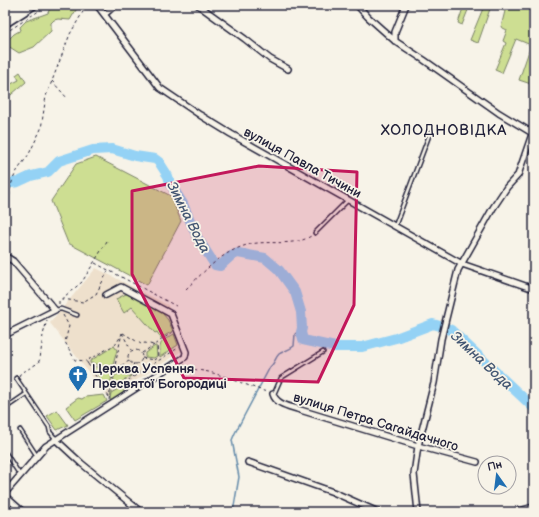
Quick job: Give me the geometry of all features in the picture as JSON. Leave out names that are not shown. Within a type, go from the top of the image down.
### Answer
[{"type":"highway","points":[[5,14],[20,5]]},
{"type":"highway","points":[[5,23],[33,5]]},
{"type":"street","name":"вулиця Павла Тичини","points":[[97,5],[160,88],[200,115],[462,264],[534,289]]},
{"type":"street","points":[[105,14],[115,5]]},
{"type":"street","points":[[198,5],[270,59],[288,69]]},
{"type":"street","points":[[357,5],[395,41],[498,113],[533,134],[518,175],[507,187],[493,208],[458,270],[446,319],[434,383],[418,446],[414,474],[418,512]]},
{"type":"street","points":[[395,41],[396,32],[406,5]]},
{"type":"street","points":[[5,256],[13,261],[59,310],[5,335]]},
{"type":"street","points":[[5,493],[46,446],[55,439],[101,412],[185,357],[186,352],[171,314],[120,287],[106,295]]},
{"type":"street","name":"вулиця Петра Сагайдачного","points":[[273,394],[276,400],[280,403],[297,409],[418,446],[477,462]]},
{"type":"street","points":[[55,439],[81,463],[141,512]]},
{"type":"street","points":[[248,462],[326,490],[378,512]]},
{"type":"street","points":[[5,496],[23,512]]},
{"type":"street","points":[[516,512],[534,507]]},
{"type":"lane","points":[[395,227],[430,133]]},
{"type":"lane","points":[[315,233],[349,200]]},
{"type":"lane","points":[[59,310],[77,315]]},
{"type":"lane","points":[[273,394],[281,378],[323,352]]},
{"type":"lane","points":[[18,378],[26,394],[49,427],[50,432],[55,439]]},
{"type":"lane","points":[[7,407],[26,394]]},
{"type":"lane","points":[[20,430],[38,456]]},
{"type":"lane","points":[[5,452],[20,476]]},
{"type":"path","points":[[5,33],[48,5]]},
{"type":"path","points":[[5,225],[8,217],[10,189],[13,179],[41,129],[46,96],[70,34],[87,5]]},
{"type":"path","points":[[52,81],[67,98]]},
{"type":"path","points":[[5,214],[8,217]]},
{"type":"path","points":[[186,289],[219,258],[229,252],[252,244],[302,240],[315,233]]},
{"type":"path","points":[[107,241],[82,282],[59,301],[59,310],[69,326],[65,342],[75,360],[86,361],[116,344],[122,333]]},
{"type":"path","points":[[94,262],[176,306]]},
{"type":"path","points":[[61,299],[84,302],[96,294],[109,270]]},
{"type":"path","points":[[18,378],[20,374],[38,363],[40,359],[47,319]]},
{"type":"path","points":[[141,353],[174,332]]},
{"type":"path","points":[[122,333],[142,344],[145,343],[154,345]]},
{"type":"path","points":[[122,333],[132,351]]},
{"type":"path","points":[[109,401],[122,333]]},
{"type":"path","points":[[142,358],[154,360],[158,357],[157,342]]},
{"type":"path","points":[[111,392],[183,344]]},
{"type":"path","points":[[129,360],[128,356],[132,351],[137,350],[141,353],[142,358]]},
{"type":"path","points":[[129,360],[134,363],[139,362],[142,358]]},
{"type":"path","points":[[114,370],[129,360]]},
{"type":"path","points":[[86,361],[109,398]]},
{"type":"path","points":[[131,374],[134,363]]},
{"type":"path","points":[[88,364],[131,374],[133,377]]},
{"type":"path","points":[[188,368],[216,374],[254,389],[262,390]]},
{"type":"highlighted area","points":[[259,166],[357,172],[354,305],[318,382],[184,378],[132,274],[132,191]]},
{"type":"shaded area","points":[[96,268],[168,305],[182,351],[109,398],[50,323]]},
{"type":"green space","points":[[51,5],[79,5],[70,20],[54,20],[51,23],[51,31],[34,47],[19,53],[8,46],[7,41],[21,30],[20,27],[26,21],[48,13]]},
{"type":"green space","points":[[464,5],[470,5],[462,25],[458,23]]},
{"type":"green space","points":[[483,5],[534,5],[534,85],[519,80],[531,45],[516,39],[502,73],[495,70],[506,43],[503,41],[507,30],[501,27],[505,11],[491,6],[478,43],[470,40],[484,6]]},
{"type":"green space","points":[[20,72],[26,82],[5,100],[7,95],[5,91],[9,85],[19,80],[16,75]]},
{"type":"green space","points":[[96,157],[171,196],[181,221],[147,285],[68,243],[51,201],[76,164]]},
{"type":"green space","points":[[128,293],[163,312],[173,331],[161,338],[132,307],[124,313],[116,299]]},
{"type":"green space","points":[[174,334],[178,345],[160,357],[162,342]]},
{"type":"green space","points":[[114,346],[117,350],[113,365],[109,367],[90,363],[90,361]]},
{"type":"green space","points":[[155,346],[157,356],[154,358],[145,357],[145,353]]},
{"type":"green space","points":[[92,366],[109,370],[112,376],[108,391]]},
{"type":"green space","points":[[120,373],[131,376],[113,388],[114,376]]},
{"type":"green space","points":[[123,386],[123,394],[111,401],[111,393]]},
{"type":"green space","points":[[104,395],[107,401],[75,420],[66,407],[78,398],[82,399],[85,397]]},
{"type":"green space","points":[[57,410],[68,425],[57,430],[47,416]]},
{"type":"waterway","name":"Зимна Вода","points":[[5,184],[18,182],[31,176],[48,172],[59,161],[93,150],[112,149],[135,156],[155,159],[159,162],[168,176],[170,183],[183,204],[197,237],[215,265],[220,266],[231,256],[238,253],[265,258],[279,270],[295,292],[301,312],[301,332],[303,340],[335,347],[362,347],[396,338],[433,324],[440,326]]},
{"type":"waterway","points":[[233,512],[239,477],[232,440],[270,367],[279,354],[294,346],[295,334],[302,328]]},
{"type":"waterway","name":"Зимна Вода","points":[[447,328],[451,330],[534,408]]},
{"type":"place","name":"Церква Успення Пресвятої Богородиці","points":[[78,392]]},
{"type":"district","name":"ХОЛОДНОВІДКА","points":[[444,130]]}]
